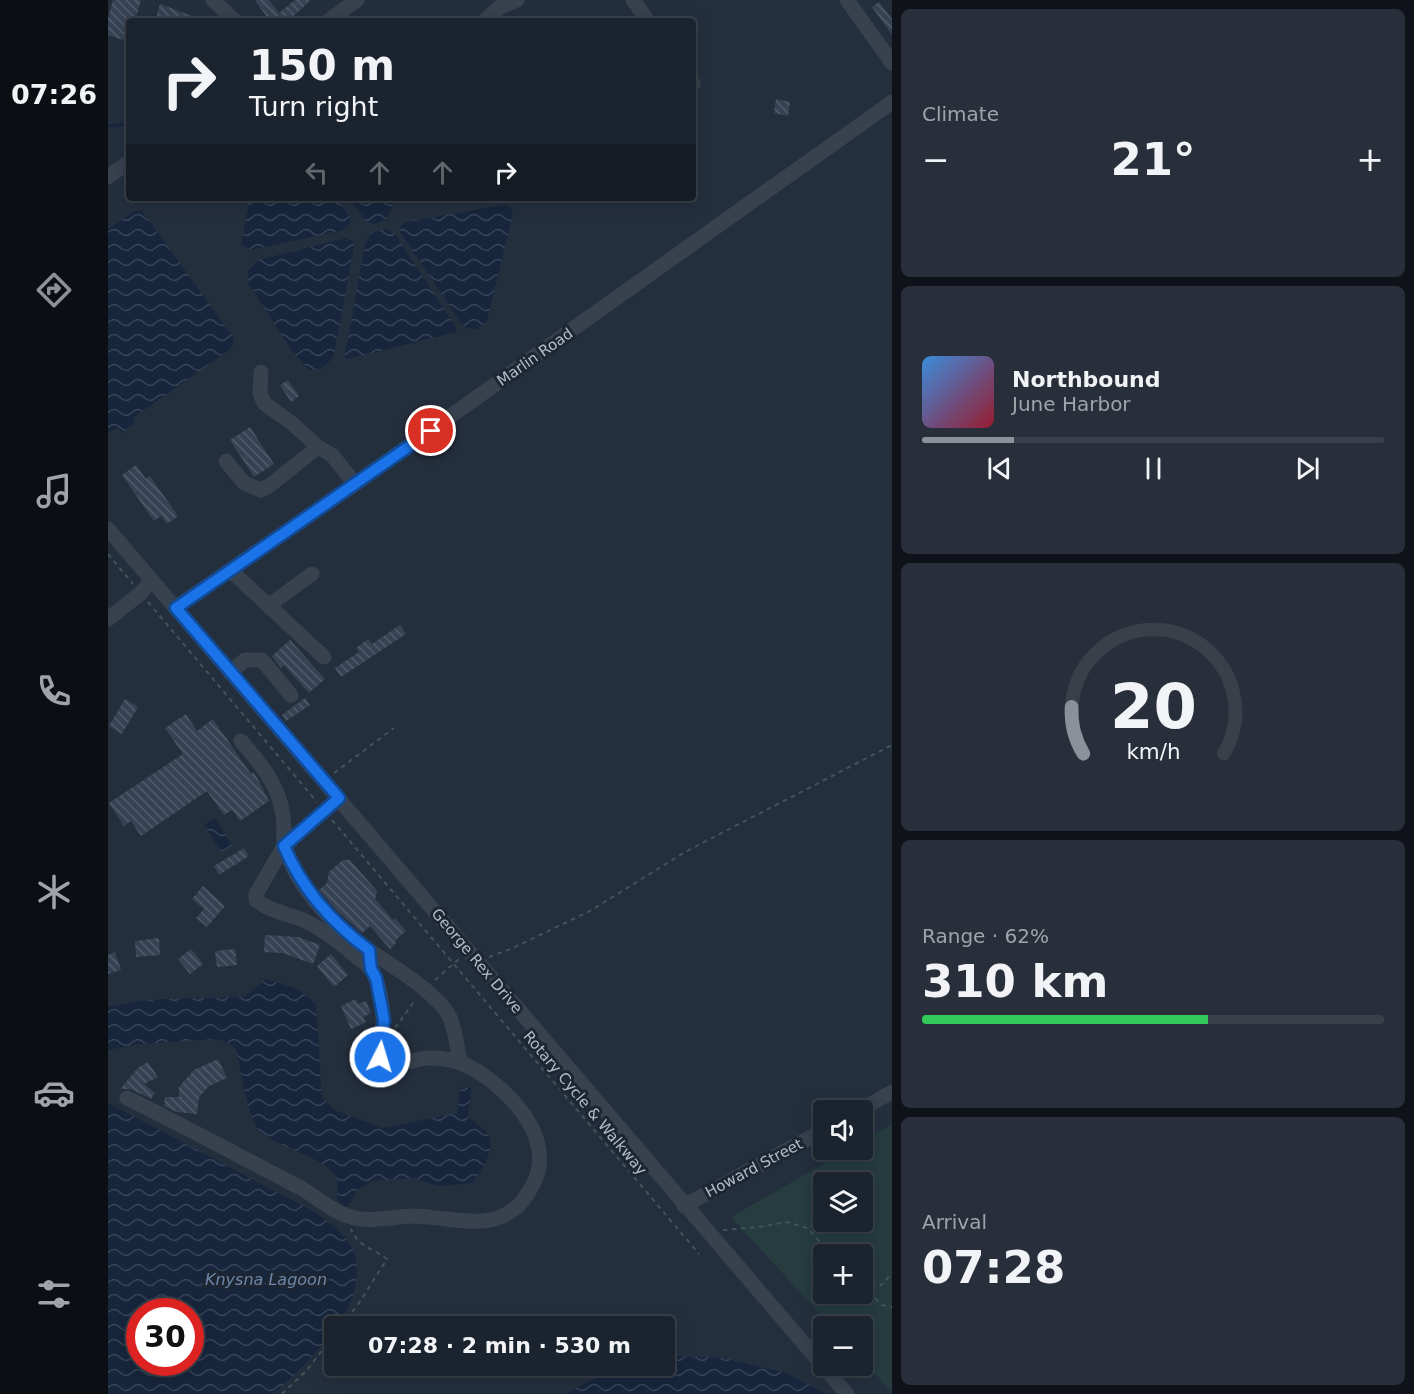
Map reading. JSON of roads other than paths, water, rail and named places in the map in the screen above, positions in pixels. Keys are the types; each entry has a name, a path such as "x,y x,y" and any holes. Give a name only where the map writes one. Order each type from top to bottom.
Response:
{"street":[{"path":"213,0 232,18"},
{"path":"487,18 500,7 517,0"},
{"path":"633,0 646,18"},
{"path":"847,0 892,63"},
{"path":"331,18 348,2"},
{"name":"Marlin Road","path":"176,608 355,484 892,102"},
{"path":"108,177 126,164"},
{"path":"261,372 260,393 264,403 294,425 318,447 332,455 355,484"},
{"path":"226,461 244,483 261,490 270,486 318,447"},
{"name":"George Rex Drive","path":"108,529 684,1206 847,1394"},
{"path":"230,570 324,657"},
{"path":"268,606 312,574"},
{"path":"108,619 141,593 152,580"},
{"path":"230,673 245,660 262,660 291,695"},
{"path":"241,741 266,770 279,797 283,817 284,846 304,885 326,914 441,1005 450,1017 460,1063"},
{"path":"128,1098 307,1191 342,1214 360,1220 412,1216 471,1222 502,1217 525,1198 539,1170 540,1153 536,1137 522,1112 502,1090 485,1076 460,1063 434,1058 386,1063 380,1057 379,1043 384,1021 376,978 371,969 323,931 303,920 257,902 256,894 284,846 339,798"},
{"path":"369,950 371,969"},
{"path":"873,1103 892,1092"},
{"name":"Howard Street","path":"684,1206 813,1136"}],"water":[{"path":"249,201 338,201 350,217 351,222 343,230 252,250 241,245"},
{"path":"351,201 393,201 392,208 383,221 374,224 366,221"},
{"path":"504,205 510,206 513,214 487,321 481,327 471,329 461,323 400,232 400,226 406,222"},
{"path":"135,211 141,211 146,216 233,337 234,344 229,350 133,418 135,423 122,433 118,428 108,432 108,229"},
{"path":"386,229 395,234 457,329 456,332 348,359 345,355 365,244 372,232"},
{"path":"346,238 353,241 354,247 334,355 324,367 309,370 293,352 248,283 248,271 258,260"},
{"path":"215,818 232,846 221,852 204,825"},
{"path":"266,979 298,989 316,1004 322,1098 336,1111 383,1128 457,1113 460,1087 471,1088 468,1117 487,1133 491,1145 484,1165 473,1183 437,1186 416,1178 372,1181 357,1190 346,1210 337,1199 337,1178 330,1169 276,1142 258,1129 248,1103 236,1049 230,1044 218,1039 139,1044 108,1050 108,1007 165,999 244,997"},
{"name":"Knysna Lagoon","path":"108,1103 315,1212 337,1229 354,1251 357,1267 356,1279 348,1307 342,1316 324,1316 324,1342 294,1376 272,1394 108,1394"},
{"path":"675,1356 724,1358 786,1373 826,1394 566,1394 603,1376 675,1376"}],"waterway":[{"path":"108,126 126,124"}]}
